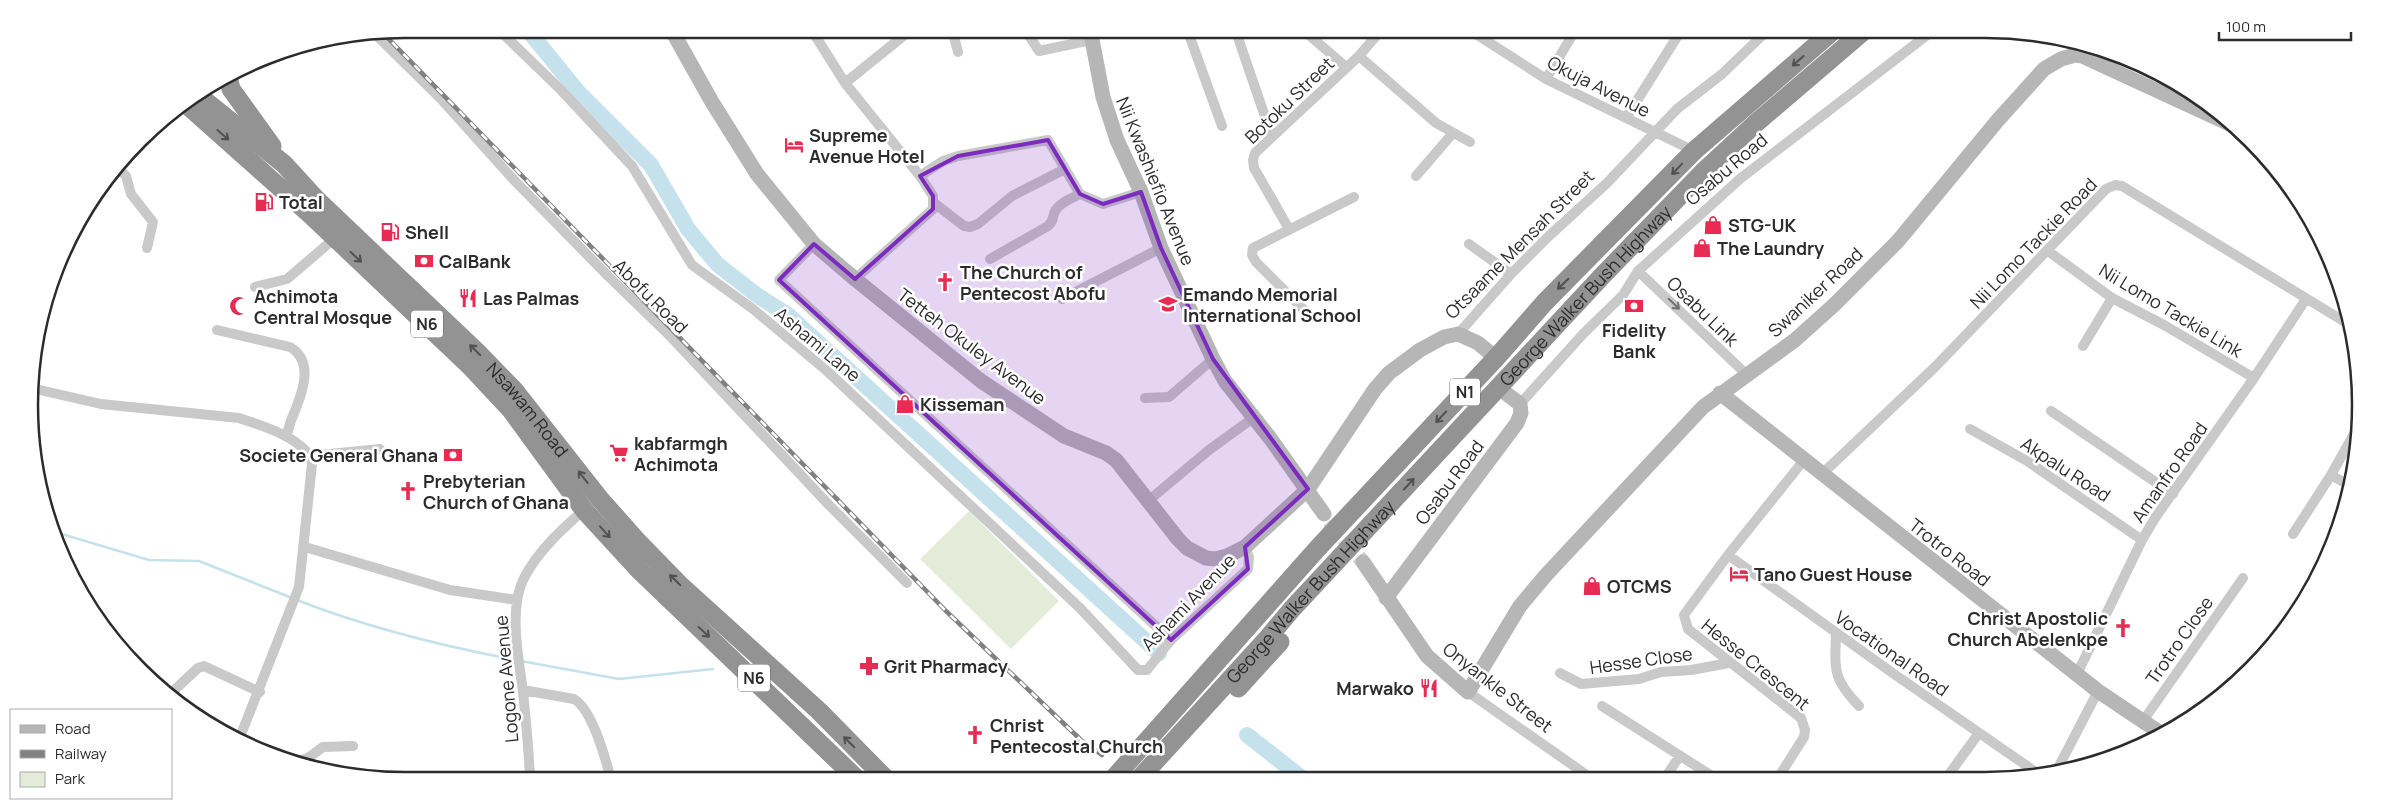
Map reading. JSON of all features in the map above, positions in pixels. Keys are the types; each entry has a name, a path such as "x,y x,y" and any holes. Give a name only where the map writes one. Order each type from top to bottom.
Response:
{"highway":[{"name":"George Walker Bush Highway","path":"1115,772 1318,549 1496,358 1545,302 1694,151 1825,38"},
{"name":"George Walker Bush Highway","path":"1145,772 1190,724 1213,712 1260,667 1284,637 1291,624 1292,609 1636,240 1703,172 1756,123 1855,38"},
{"path":"229,82 231,89 284,164"},
{"name":"Nsawam Road","path":"202,98 284,164 316,199 477,352 514,390 592,504 819,711 881,772"},
{"name":"Nsawam Road","path":"190,107 336,238 470,366 511,410 592,504 668,599 850,772"},
{"path":"836,760 841,772"}],"street":[{"name":"Abofu Road","path":"379,38 441,99 512,178 671,337 829,505 907,582"},
{"name":"Ashami Lane","path":"507,38 560,90 632,166 692,265 753,309 827,370 1080,608 1138,670"},
{"name":"Tetteh Okuley Avenue","path":"676,38 712,102 757,174 814,244 981,380 1032,417 1064,436 1106,453 1116,460 1178,539 1197,554 1215,559 1245,547 1308,489"},
{"path":"817,38 845,82 920,176 933,196 934,202 933,209 855,279"},
{"path":"845,82 901,38"},
{"path":"954,38 958,52"},
{"path":"1031,38 1039,51 1079,38"},
{"name":"Nii Kwashiefio Avenue","path":"1092,38 1103,97 1118,140 1141,192 1161,248 1213,359 1225,381 1308,489 1324,514"},
{"path":"1190,38 1222,126"},
{"path":"1238,38 1272,137"},
{"path":"1312,38 1346,67"},
{"name":"Botoku Street","path":"1289,229 1254,168 1253,160 1255,153 1358,56 1374,38"},
{"name":"Okuja Avenue","path":"1482,38 1546,79 1694,151"},
{"path":"1546,79 1571,38"},
{"path":"1626,118 1676,38"},
{"name":"Otsaame Mensah Street","path":"1308,489 1370,396 1389,374 1431,344 1444,337 1458,334 1511,274 1607,183 1677,109 1722,74 1759,38"},
{"name":"Osabu Road","path":"1386,598 1517,423 1521,414 1520,404 1583,334 1623,295 1638,271 1741,178 1924,38"},
{"path":"2078,50 2082,56 2188,99"},
{"name":"Swaniker Road","path":"1468,692 1520,606 1627,486 1702,407 1795,340 1834,305 1898,241 1998,120 2044,70 2061,59 2075,55 2082,56"},
{"path":"1358,56 1436,123 1470,142"},
{"path":"1416,176 1453,133"},
{"path":"920,176 943,161 958,156 1048,140 1080,194 1103,204 1141,192"},
{"path":"934,202 964,226 970,227 978,224 1012,196 1065,169"},
{"path":"121,171 126,176 131,194 153,222 147,248"},
{"name":"Nii Lomo Tackie Road","path":"1822,474 1935,367 2106,189 2115,185 2122,186 2341,320"},
{"path":"990,259 1048,226 1054,220 1055,213 1060,206 1080,194"},
{"path":"1306,312 1256,262 1252,255 1253,248 1354,197"},
{"path":"255,287 287,279 336,238"},
{"path":"814,244 779,280 1170,640"},
{"path":"1469,244 1511,274"},
{"path":"1062,300 1161,248"},
{"name":"Nii Lomo Tackie Link","path":"2048,251 2112,298 2164,325 2254,378"},
{"name":"Osabu Link","path":"1638,271 1746,374"},
{"path":"2084,346 2112,298"},
{"name":"Amanfro Road","path":"2077,674 2142,540 2306,299"},
{"path":"217,330 290,347 296,351 302,360 305,379 298,407 286,436"},
{"path":"1458,334 1478,343 1496,358"},
{"path":"1145,398 1169,397 1213,359"},
{"path":"1499,388 1520,404"},
{"path":"38,390 101,404 238,418 286,436 310,456 312,464 305,547 299,587 260,692 241,734"},
{"name":"Trotro Road","path":"1720,393 2098,691 2155,729"},
{"path":"2051,411 2173,494"},
{"path":"1148,501 1209,450 1253,418"},
{"name":"Akpalu Road","path":"1970,429 2027,461 2142,540"},
{"path":"2293,534 2331,475 2349,442"},
{"path":"310,456 380,448"},
{"name":"Hesse Crescent","path":"1782,772 1804,736 1804,725 1801,718 1688,629 1684,617 1686,611 1728,555 1804,460"},
{"path":"2331,475 2343,482"},
{"name":"Logone Avenue","path":"529,772 520,674 516,600 523,579 534,561 552,539 592,504"},
{"path":"305,547 450,590 516,600"},
{"name":"Ashami Avenue","path":"1138,670 1147,670 1170,640 1248,569 1249,557 1245,547"},
{"name":"Vocational Road","path":"1728,555 2030,768"},
{"name":"Onyankle Street","path":"1363,562 1427,656 1468,692 1582,772"},
{"name":"Trotro Close","path":"2143,720 2243,578"},
{"path":"1836,633 1835,670 1837,678 1844,690 1859,706"},
{"name":"Hesse Close","path":"1560,673 1581,684 1639,679 1661,672 1691,670 1729,663"},
{"path":"174,690 198,668 204,666 260,692"},
{"path":"523,690 574,700 580,703 593,727 608,772"},
{"path":"2061,763 2098,691"},
{"path":"1602,706 1705,772"},
{"path":"1951,772 1979,733"},
{"path":"309,759 323,747 353,746"},
{"path":"1669,772 1679,757"}],"highlighted area":[{"path":"1048,140 1080,194 1103,204 1141,192 1161,248 1213,359 1308,489 1245,547 1248,569 1171,640 779,280 814,244 855,279 933,209 933,196 920,176 958,156"}],"green space":[{"path":"969,511 1059,601 1011,649 920,559"}],"waterway":[{"path":"534,38 579,93 651,165 688,229 717,264 758,296 788,315 1159,653"},
{"path":"61,534 149,560 199,561 292,598"},
{"path":"297,600 405,635 516,660"},
{"path":"521,661 619,679 713,669"},
{"path":"1247,735 1294,772"}],"tunnel":[{"path":"1329,521 1363,562"}],"railway":[{"path":"388,38 946,611 1081,740 1102,755"}],"place":[{"name":"Supreme Avenue Hotel","path":"794,145"},
{"name":"Total","path":"264,202"},
{"name":"STG-UK","path":"1713,225"},
{"name":"Shell","path":"390,232"},
{"name":"The Laundry","path":"1702,248"},
{"name":"CalBank","path":"424,261"},
{"name":"The Church of Pentecost Abofu","path":"945,282"},
{"name":"Las Palmas","path":"468,298"},
{"name":"Emando Memorial International School","path":"1168,304"},
{"name":"Achimota Central Mosque","path":"239,306"},
{"name":"Fidelity Bank","path":"1634,306"},
{"name":"Kisseman","path":"905,404"},
{"name":"kabfarmgh Achimota","path":"619,453"},
{"name":"Societe General Ghana","path":"453,455"},
{"name":"Prebyterian Church of Ghana","path":"408,491"},
{"name":"Tano Guest House","path":"1739,574"},
{"name":"OTCMS","path":"1592,586"},
{"name":"Christ Apostolic Church Abelenkpe","path":"2123,628"},
{"name":"Grit Pharmacy","path":"869,666"},
{"name":"Marwako","path":"1429,688"},
{"name":"Christ Pentecostal Church","path":"975,735"}]}
